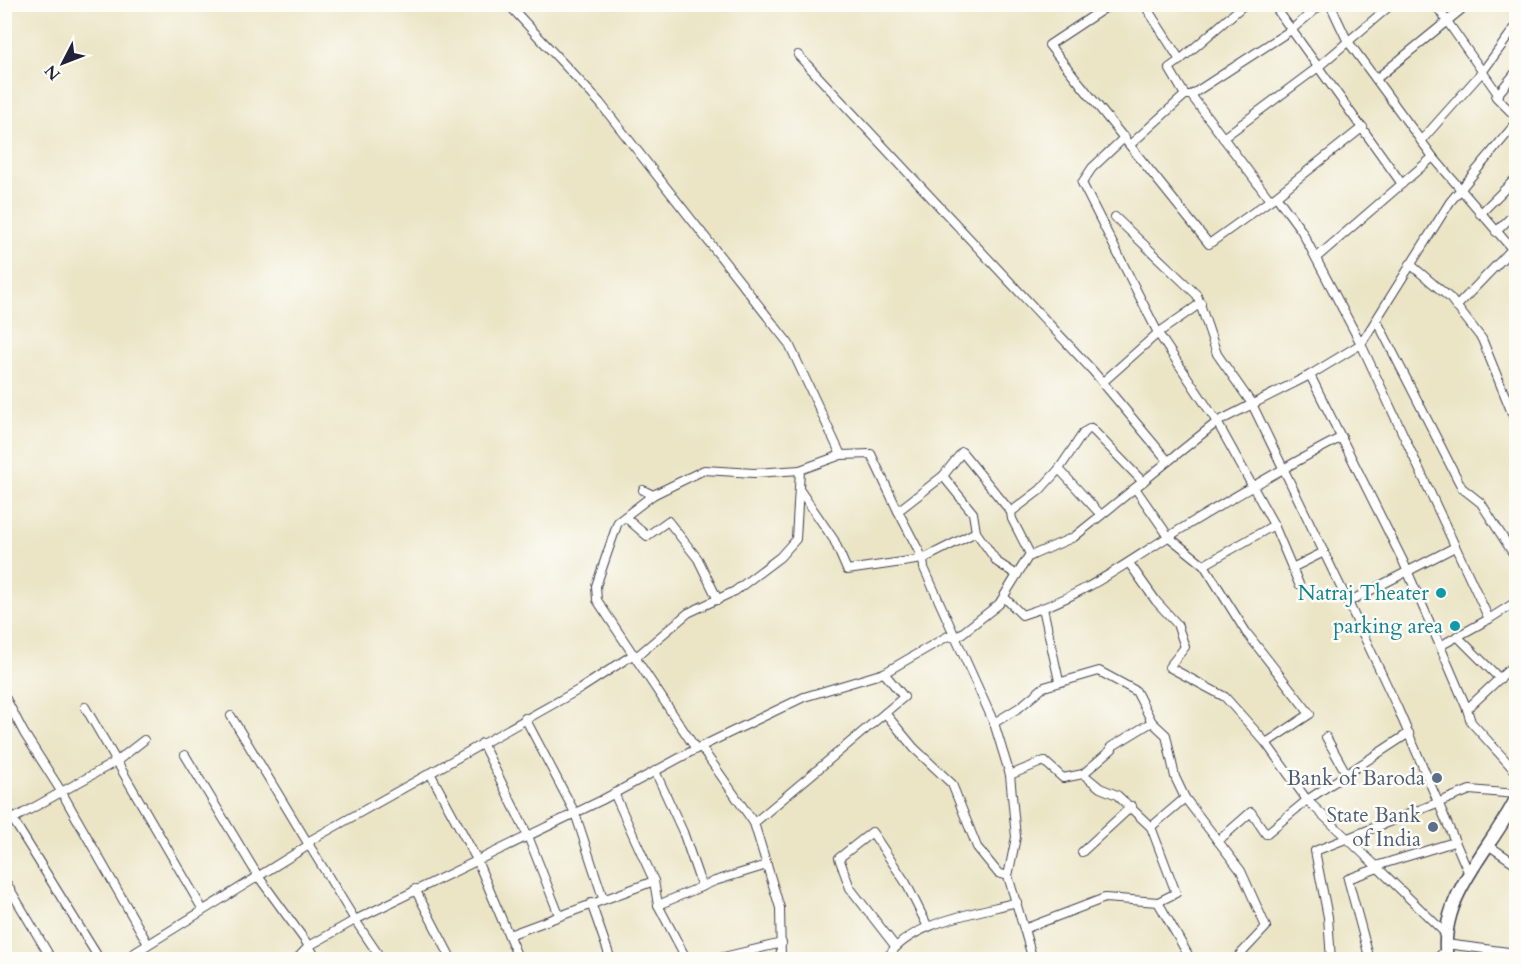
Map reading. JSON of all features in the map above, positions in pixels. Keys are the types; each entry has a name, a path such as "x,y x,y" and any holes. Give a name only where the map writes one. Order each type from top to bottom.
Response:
{"main road":[{"path":"1447,947 1448,923 1461,887 1516,799"}],"street":[{"path":"508,4 600,103 789,344 841,455"},
{"path":"1111,4 1049,45 1131,144 1209,244 1273,198 1363,127"},
{"path":"1144,4 1180,60"},
{"path":"1245,4 1169,68 1223,138 1301,230 1361,344 1489,619"},
{"path":"1273,4 1402,184"},
{"path":"1131,144 1188,95 1291,30 1322,4"},
{"path":"1330,4 1347,40 1433,157 1459,191 1515,250 1456,307"},
{"path":"1223,138 1317,68 1347,40 1392,4"},
{"path":"1435,4 1498,94"},
{"path":"1376,79 1468,4"},
{"path":"1421,141 1483,71 1516,26"},
{"path":"798,55 1102,382 1168,461"},
{"path":"1516,72 1496,97 1516,117"},
{"path":"956,638 1004,597 1031,556 1074,537 1217,422 1310,375 1361,344 1410,264 1459,191 1516,123"},
{"path":"1125,137 1092,168 1082,183 1158,333 1217,422 1254,485 1299,584"},
{"path":"1316,258 1433,157"},
{"path":"1480,214 1516,178"},
{"path":"1496,232 1516,212"},
{"path":"1115,217 1197,295 1206,328 1217,354 1252,404 1324,552 1408,733 1469,874"},
{"path":"1410,264 1456,307 1482,339 1516,423"},
{"path":"1102,382 1158,333 1201,303"},
{"path":"1377,321 1462,488 1481,503 1516,558"},
{"path":"1310,375 1408,572 1471,722 1516,772"},
{"path":"1011,512 1040,490 1059,469 1084,432 1091,428 1143,482"},
{"path":"1004,597 1022,615 1098,584 1254,485 1342,437"},
{"path":"898,512 943,476 962,452 1011,512 1012,519 1031,556"},
{"path":"781,960 780,908 754,823 698,748 597,600 596,586 618,522 653,495 704,470 754,473 800,470 841,455 871,454 923,559 924,568 994,723 1010,775 1016,837 1008,876 1033,960"},
{"path":"1059,469 1101,515"},
{"path":"123,960 309,845 311,840 580,689 635,656 688,613 735,591 780,557 796,539 800,470"},
{"path":"943,476 974,513 976,532 997,562 1017,575"},
{"path":"1135,488 1169,537 1204,565 1246,632 1310,714 1266,743"},
{"path":"799,489 834,540 848,570 923,559 976,532"},
{"path":"643,490 653,495"},
{"path":"625,517 647,536 668,521 698,559 718,600"},
{"path":"1204,565 1274,525"},
{"path":"1348,602 1455,547"},
{"path":"1292,568 1324,552"},
{"path":"1129,563 1177,624 1185,647 1170,667 1225,697 1266,743 1307,800 1377,867 1447,947 1514,955"},
{"path":"1440,646 1516,602"},
{"path":"1043,608 1059,681"},
{"path":"296,960 309,946 355,920 575,813 698,748 804,698 884,673 948,636 956,638"},
{"path":"1457,636 1500,679"},
{"path":"1467,709 1516,663"},
{"path":"994,723 1020,707 1044,687 1099,670 1117,678 1136,691 1152,722 1166,735 1175,777 1185,798 1241,871 1266,927 1235,960"},
{"path":"754,823 904,697 884,673"},
{"path":"4,694 24,733 62,791 148,944"},
{"path":"85,707 203,910"},
{"path":"885,714 914,748 952,784 977,847 998,873 1008,876"},
{"path":"231,716 355,920 382,960"},
{"path":"525,718 575,813 603,898"},
{"path":"1010,775 1044,761 1063,778 1083,774 1112,749 1111,747 1152,722"},
{"path":"1218,840 1251,812 1266,834 1307,800 1408,733"},
{"path":"1326,737 1346,773"},
{"path":"4,824 117,761 144,740"},
{"path":"482,742 528,836 559,915"},
{"path":"185,755 258,876 317,960"},
{"path":"655,771 683,832 702,887"},
{"path":"430,773 476,861 519,960"},
{"path":"1024,929 1105,898 1158,902 1176,893 1151,827 1132,806 1117,795 1100,788 1083,774"},
{"path":"1331,960 1328,917 1315,851 1345,837 1470,790 1516,794"},
{"path":"614,793 654,881 658,905 687,960"},
{"path":"1151,827 1185,798"},
{"path":"4,805 100,960"},
{"path":"1082,852 1132,806"},
{"path":"927,927 906,883 872,832 838,858 850,888 890,954 927,927 1017,902"},
{"path":"1370,960 1348,879 1454,842"},
{"path":"1488,845 1516,864"},
{"path":"658,905 767,865"},
{"path":"4,879 51,959"},
{"path":"509,935 603,898 654,881"},
{"path":"415,889 452,960"},
{"path":"1158,902 1191,960"},
{"path":"591,903 611,960"},
{"path":"711,960 782,943"},
{"path":"1435,960 1447,947"}],"place":[{"name":"Natraj Theater","path":"1441,593"},
{"name":"parking area","path":"1455,626"},
{"name":"Bank of Baroda","path":"1437,778"},
{"name":"State Bank of India","path":"1433,827"}]}
